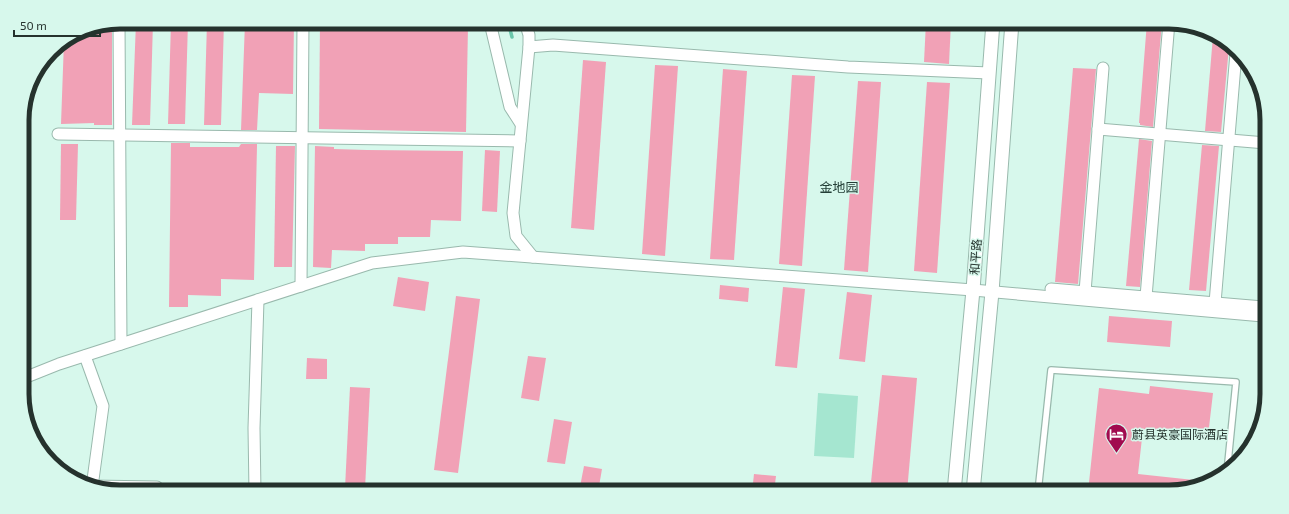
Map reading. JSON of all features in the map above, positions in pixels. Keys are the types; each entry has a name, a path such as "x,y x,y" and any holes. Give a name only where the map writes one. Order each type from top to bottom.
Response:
{"street":[{"path":"119,29 121,344"},
{"path":"301,286 303,29"},
{"path":"491,29 510,108 521,124"},
{"path":"527,29 529,35 529,47 513,213 516,236 533,257"},
{"name":"和平路","path":"955,485 973,290 993,29"},
{"name":"和平路","path":"973,485 992,292 1011,29"},
{"path":"1146,297 1168,29"},
{"path":"529,47 553,45 848,67 990,73"},
{"path":"1215,303 1236,59"},
{"path":"1085,292 1103,68"},
{"path":"1098,129 1260,143"},
{"path":"58,134 520,141"},
{"path":"29,376 121,344 372,264 463,252 973,290 1260,316"},
{"path":"1051,289 1260,307"},
{"path":"255,485 254,428 258,300"},
{"path":"85,356 103,406 93,481"}],"lane":[{"path":"1039,485 1051,370 1236,382 1228,463"}],"green space":[{"path":"818,393 858,396 854,458 814,456"}],"building":[{"path":"136,29 153,29 150,125 132,125"},
{"path":"171,29 188,29 185,124 168,124"},
{"path":"207,29 224,29 221,125 204,125"},
{"path":"245,29 294,29 293,94 259,93 257,130 241,130"},
{"path":"320,29 468,29 466,132 319,129"},
{"path":"926,29 951,29 949,64 924,62"},
{"path":"1146,29 1161,29 1153,127 1140,125"},
{"path":"112,30 112,125 94,125 94,123 61,124 64,49 85,36"},
{"path":"1213,40 1229,52 1221,132 1205,131"},
{"path":"583,60 606,62 594,230 571,228"},
{"path":"655,65 678,66 665,256 642,254"},
{"path":"1073,68 1096,69 1078,284 1055,282"},
{"path":"723,69 747,71 734,260 710,259"},
{"path":"792,75 815,76 802,266 779,264"},
{"path":"858,81 881,82 868,272 844,270"},
{"path":"927,82 950,83 937,273 914,271"},
{"path":"1139,139 1152,141 1140,287 1126,286"},
{"path":"171,143 190,143 190,147 239,147 241,144 257,144 254,280 221,279 221,296 188,295 188,307 169,307"},
{"path":"61,144 78,144 76,220 60,220"},
{"path":"1202,145 1219,146 1206,291 1189,290"},
{"path":"276,146 295,146 292,267 274,267"},
{"path":"315,146 334,147 334,149 463,151 461,221 431,220 430,237 398,237 398,244 365,244 365,251 332,250 331,268 313,267"},
{"path":"485,150 500,151 497,212 482,211"},
{"path":"398,277 429,282 425,311 393,306"},
{"path":"720,285 749,288 748,302 719,299"},
{"path":"783,287 805,289 797,368 775,366"},
{"path":"847,292 872,295 865,362 839,359"},
{"path":"456,296 480,299 458,473 434,470"},
{"path":"1109,316 1172,321 1170,347 1107,342"},
{"path":"528,356 546,358 539,401 521,398"},
{"path":"307,358 327,359 327,379 306,379"},
{"path":"882,375 917,378 908,485 871,485"},
{"name":"蔚县英豪国际酒店","path":"1150,386 1213,393 1208,436 1143,429 1138,474 1197,480 1175,485 1089,485 1099,388 1149,394"},
{"path":"350,387 370,388 365,485 345,485"},
{"path":"554,419 572,422 565,464 547,462"},
{"path":"584,466 602,469 599,485 580,485"},
{"path":"754,474 776,476 775,485 753,485"}],"waterway":[{"path":"510,29 512,37"}],"place":[{"name":"蔚县英豪国际酒店","path":"1116,454"}],"district":[{"name":"金地园","path":"839,187"}]}
